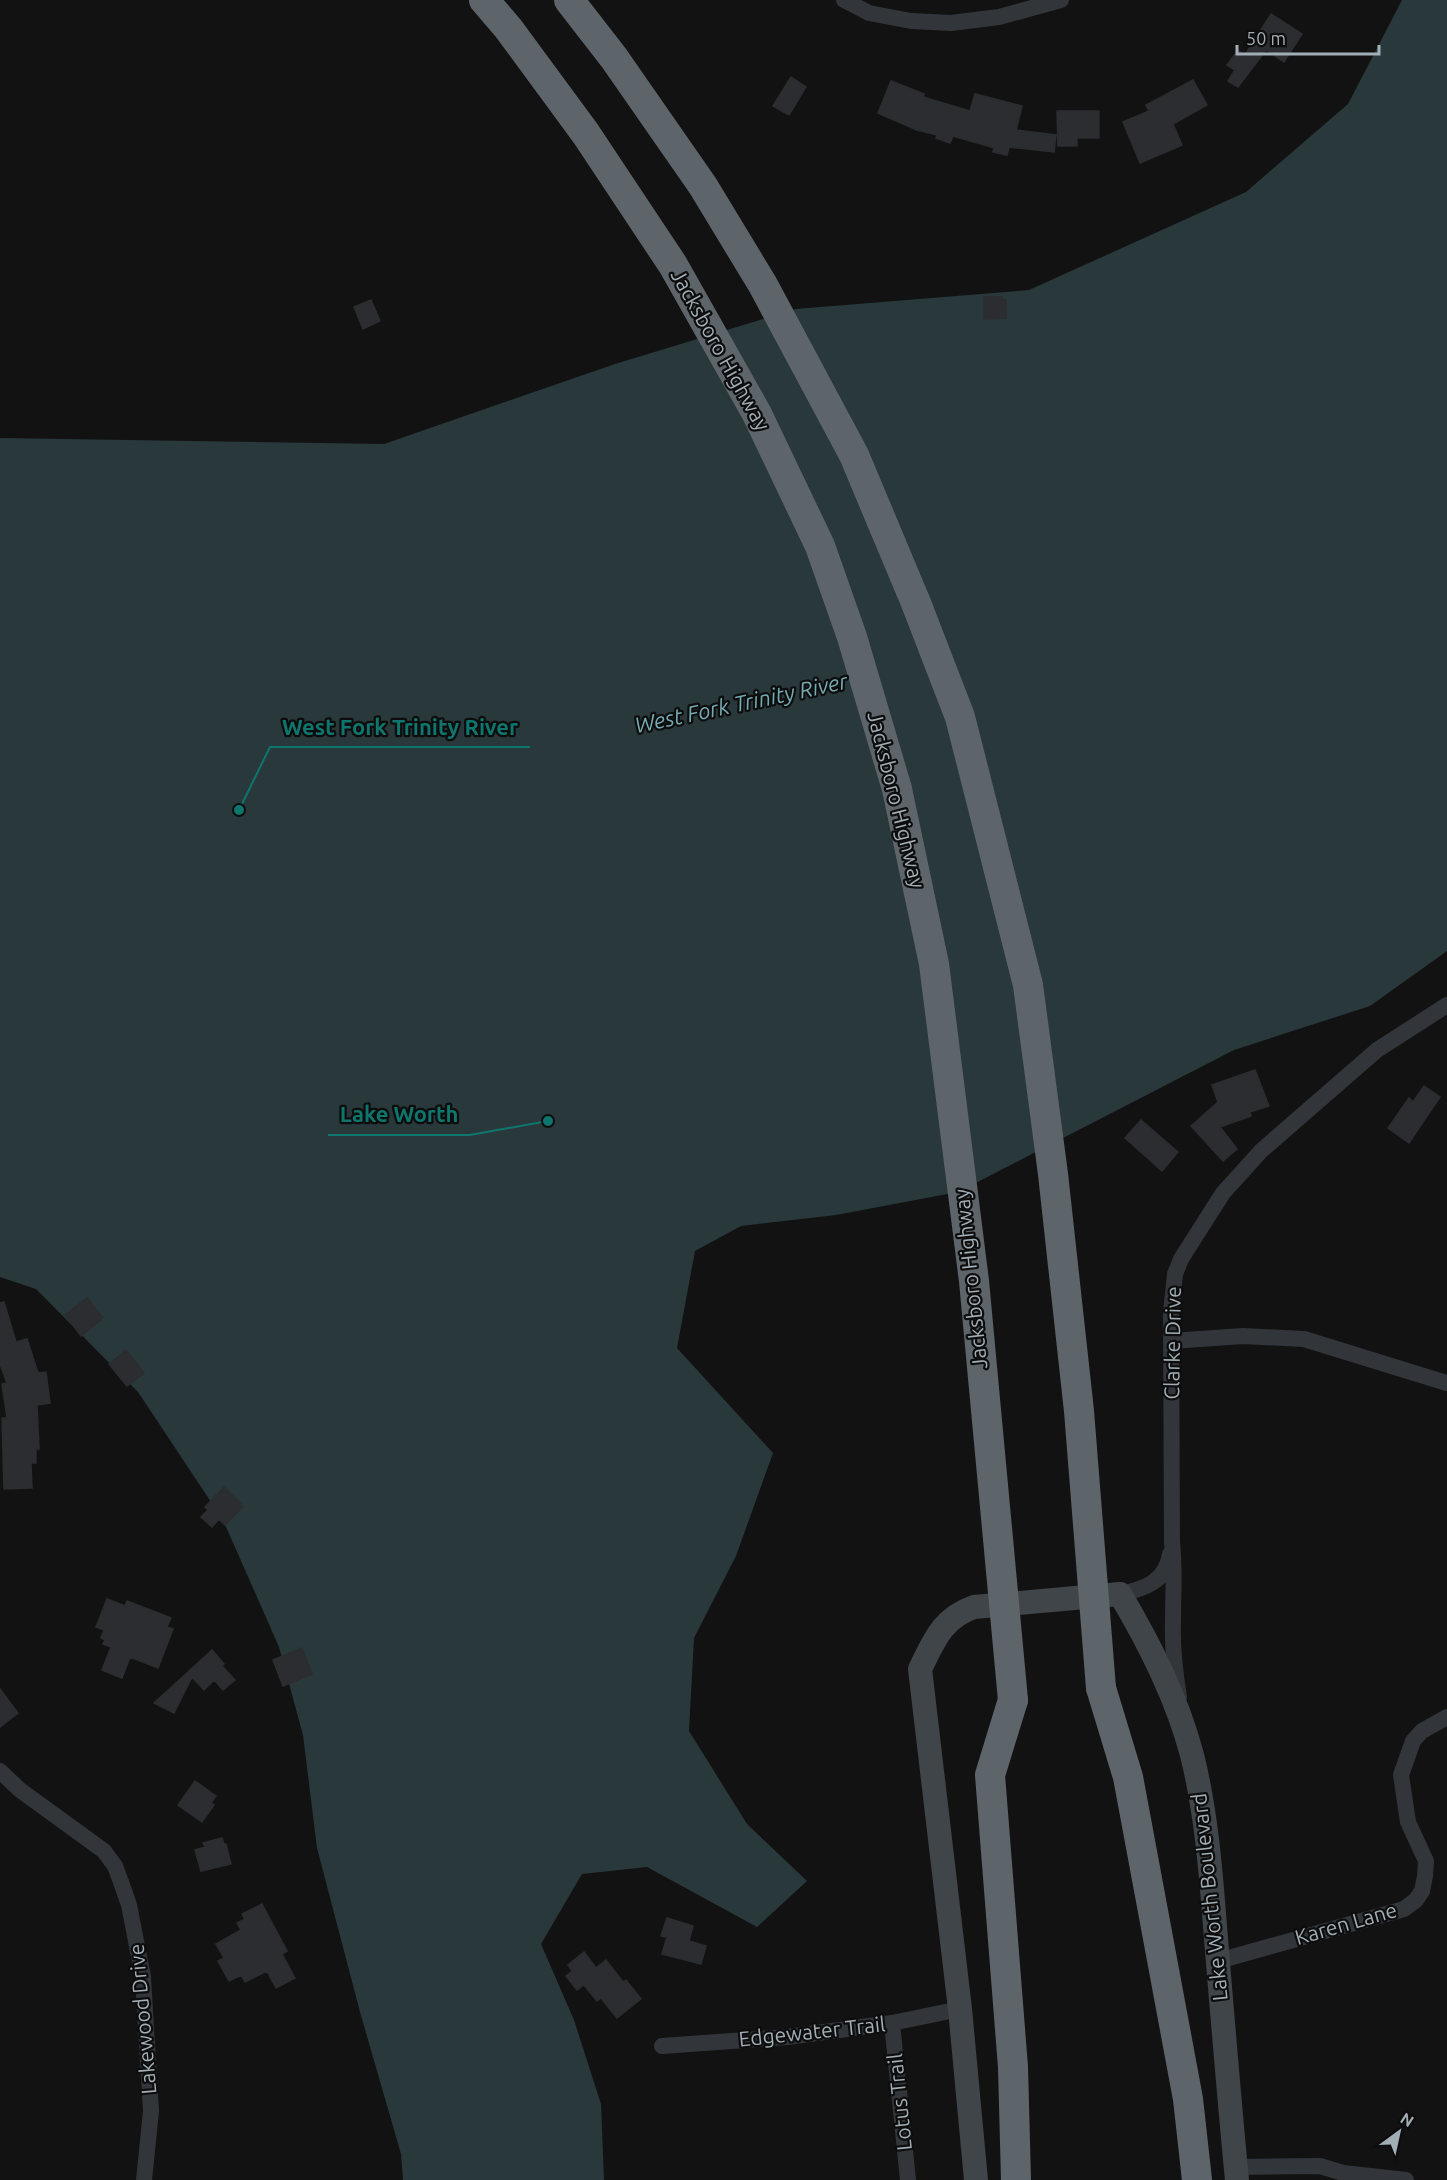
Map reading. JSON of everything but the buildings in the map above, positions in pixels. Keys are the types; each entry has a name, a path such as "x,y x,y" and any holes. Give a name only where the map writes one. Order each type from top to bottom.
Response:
{"highway":[{"name":"Jacksboro Highway","path":"484,0 508,28 586,134 673,265 757,414 820,546 852,638 897,789 934,964 974,1281 1013,1700 990,1775 1012,2067 1016,2180"},
{"path":"569,0 614,58 696,176 763,285 854,455 916,603 960,717 1028,985 1053,1174 1079,1411 1101,1689 1128,1777 1188,2099 1197,2180"}],"main road":[{"path":"976,2180 960,2009 920,1669 947,1622 960,1611 974,1607 1120,1594"},
{"name":"Lake Worth Boulevard","path":"1120,1594 1154,1655 1183,1727 1194,1764 1206,1824 1237,2174"}],"street":[{"path":"844,0 869,13 911,21 951,23 999,17 1061,0"},
{"name":"Clarke Drive","path":"1183,1727 1173,1649 1175,1567 1172,1542 1171,1341 1175,1274 1191,1241 1223,1193 1261,1151 1377,1050 1447,1005"},
{"path":"1171,1341 1243,1336 1304,1339 1445,1377"},
{"path":"1120,1594 1141,1589 1160,1578 1170,1559 1172,1542"},
{"name":"Karen Lane","path":"1218,1961 1404,1909 1416,1900 1424,1883 1426,1862 1408,1822 1401,1774 1413,1741 1422,1731 1447,1717"},
{"name":"Lakewood Drive","path":"0,1771 20,1790 104,1851 115,1866 121,1882 129,1905 143,1977 151,2111 144,2180"},
{"name":"Edgewater Trail","path":"662,2046 787,2037 892,2023 960,2009"},
{"name":"Lotus Trail","path":"892,2023 908,2180"},
{"path":"1237,2174 1320,2166 1344,2172 1406,2180"}],"water":[{"path":"1402,0 1447,0 1447,951 1370,1006 1234,1050 958,1192 836,1215 741,1226 695,1251 677,1348 773,1453 736,1556 694,1638 689,1731 747,1824 807,1881 757,1927 647,1867 582,1874 541,1944 574,2020 601,2104 604,2180 403,2180 401,2154 360,2012 317,1848 303,1735 279,1647 223,1520 138,1392 36,1289 0,1277 0,438 384,444 615,364 796,309 1029,290 1246,192 1348,104"}],"place":[{"name":"West Fork Trinity River","path":"239,810"},
{"name":"Lake Worth","path":"548,1121"}]}
